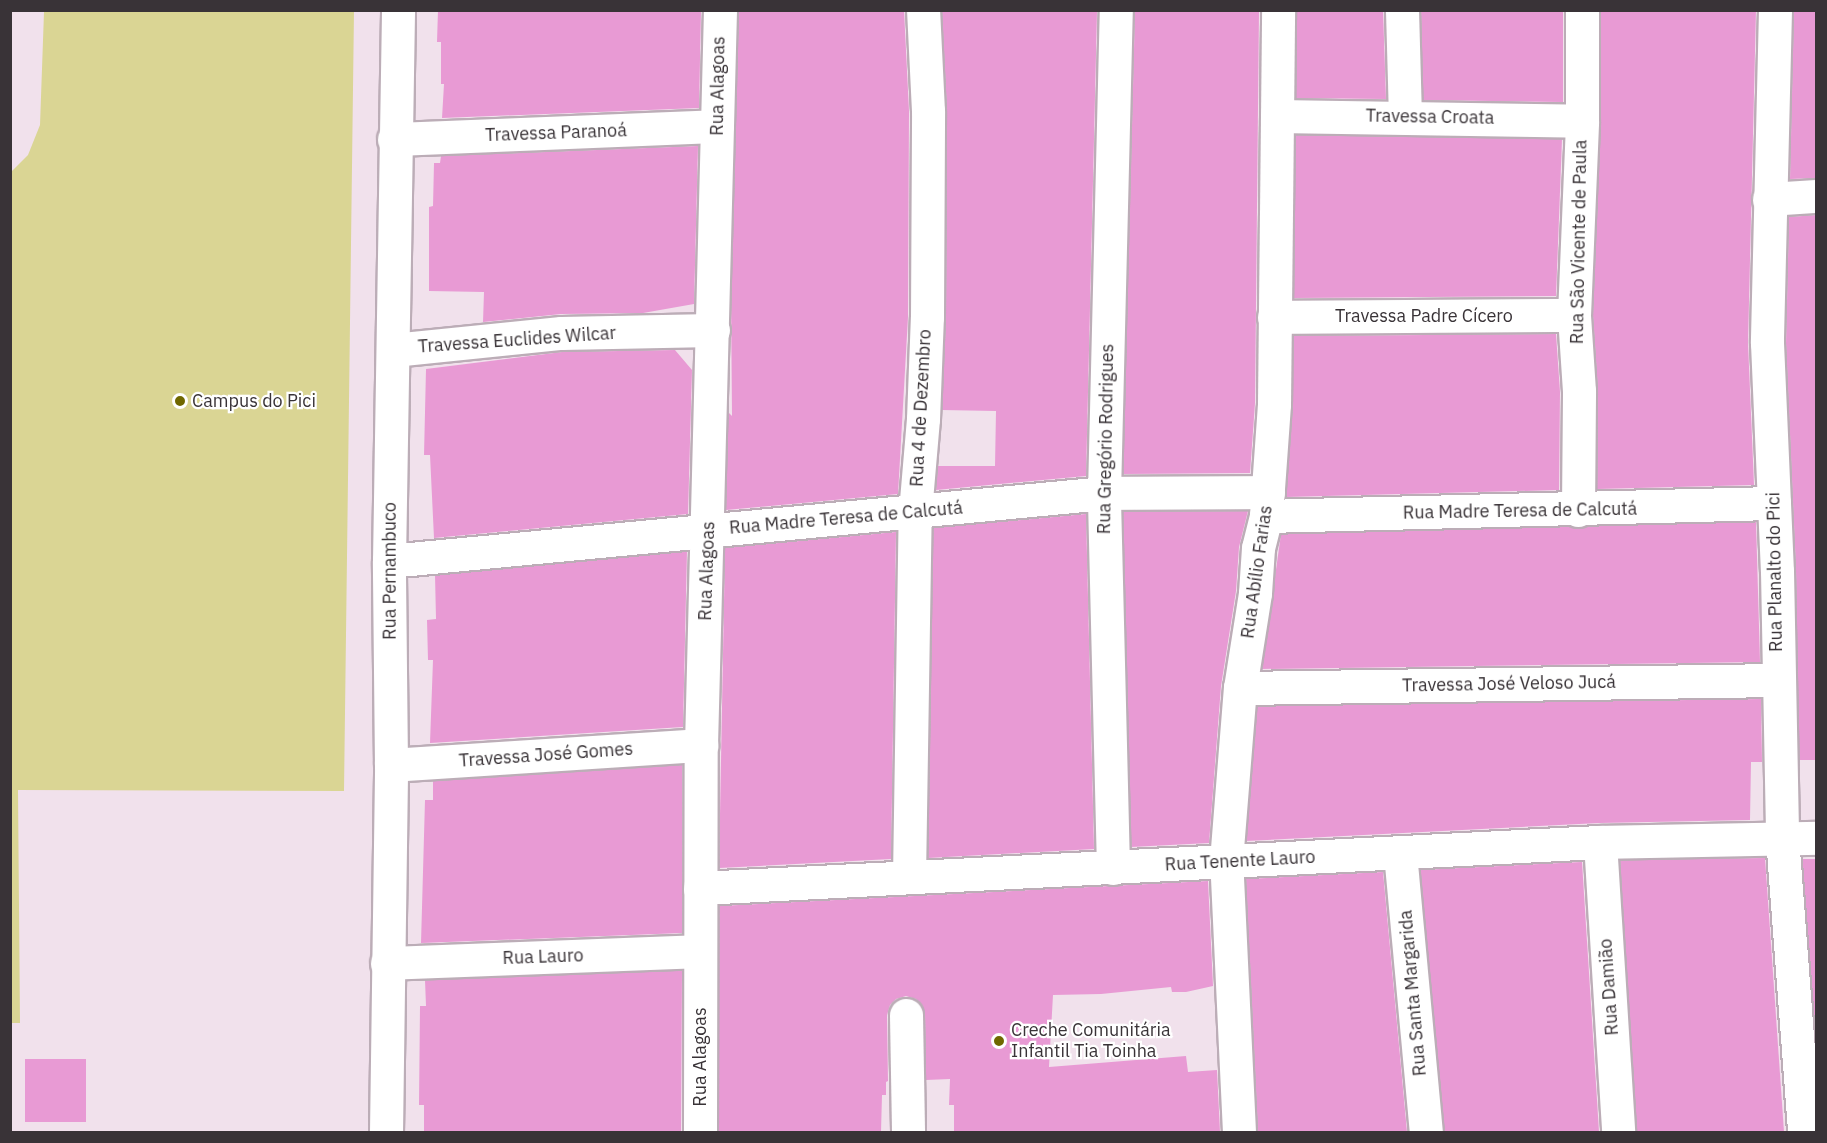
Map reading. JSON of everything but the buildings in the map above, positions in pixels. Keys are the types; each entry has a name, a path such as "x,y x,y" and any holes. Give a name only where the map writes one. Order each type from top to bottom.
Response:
{"street":[{"name":"Rua Pernambuco","path":"386,1132 391,765 389,561 394,139 398,10"},
{"name":"Rua Alagoas","path":"700,1132 701,745 720,10"},
{"name":"Rua 4 de Dezembro","path":"909,877 915,512 923,419 927,317 928,111 923,10"},
{"name":"Rua Gregório Rodrigues","path":"1113,868 1104,493 1116,10"},
{"name":"Rua Abílio Farias","path":"1239,1132 1226,861 1240,688 1256,593 1258,548 1267,504 1274,404 1278,10"},
{"path":"1402,10 1406,116"},
{"name":"Rua São Vicente de Paula","path":"1578,510 1579,392 1574,315 1582,121 1582,10"},
{"name":"Rua Planalto do Pici","path":"1775,10 1767,344 1774,503 1782,837 1804,1132"},
{"name":"Travessa Croata","path":"1277,116 1406,116 1582,121"},
{"name":"Travessa Paranoá","path":"394,139 717,126"},
{"path":"1769,199 1816,196"},
{"name":"Travessa Padre Cícero","path":"1275,317 1574,315"},
{"name":"Travessa Euclides Wilcar","path":"393,350 561,333 712,330"},
{"name":"Rua Madre Teresa de Calcutá","path":"389,561 1104,493 1267,504 1578,510 1774,503"},
{"name":"Travessa José Veloso Jucá","path":"1240,688 1778,680"},
{"name":"Travessa José Gomes","path":"391,765 701,745"},
{"name":"Rua Tenente Lauro","path":"699,888 1600,842 1816,838"},
{"name":"Rua Damião","path":"1600,842 1618,1132"},
{"name":"Rua Santa Margarida","path":"1400,853 1426,1132"},
{"name":"Rua Lauro","path":"387,963 699,951"},
{"path":"906,1015 908,1132"}],"shaded area":[{"name":"Campus do Pici","path":"354,11 344,791 18,790 20,1023 11,1023 11,172 28,155 40,125 44,12"}],"place":[{"name":"Campus do Pici","path":"180,401"},
{"name":"Creche Comunitária Infantil Tia Toinha","path":"999,1041"}]}
